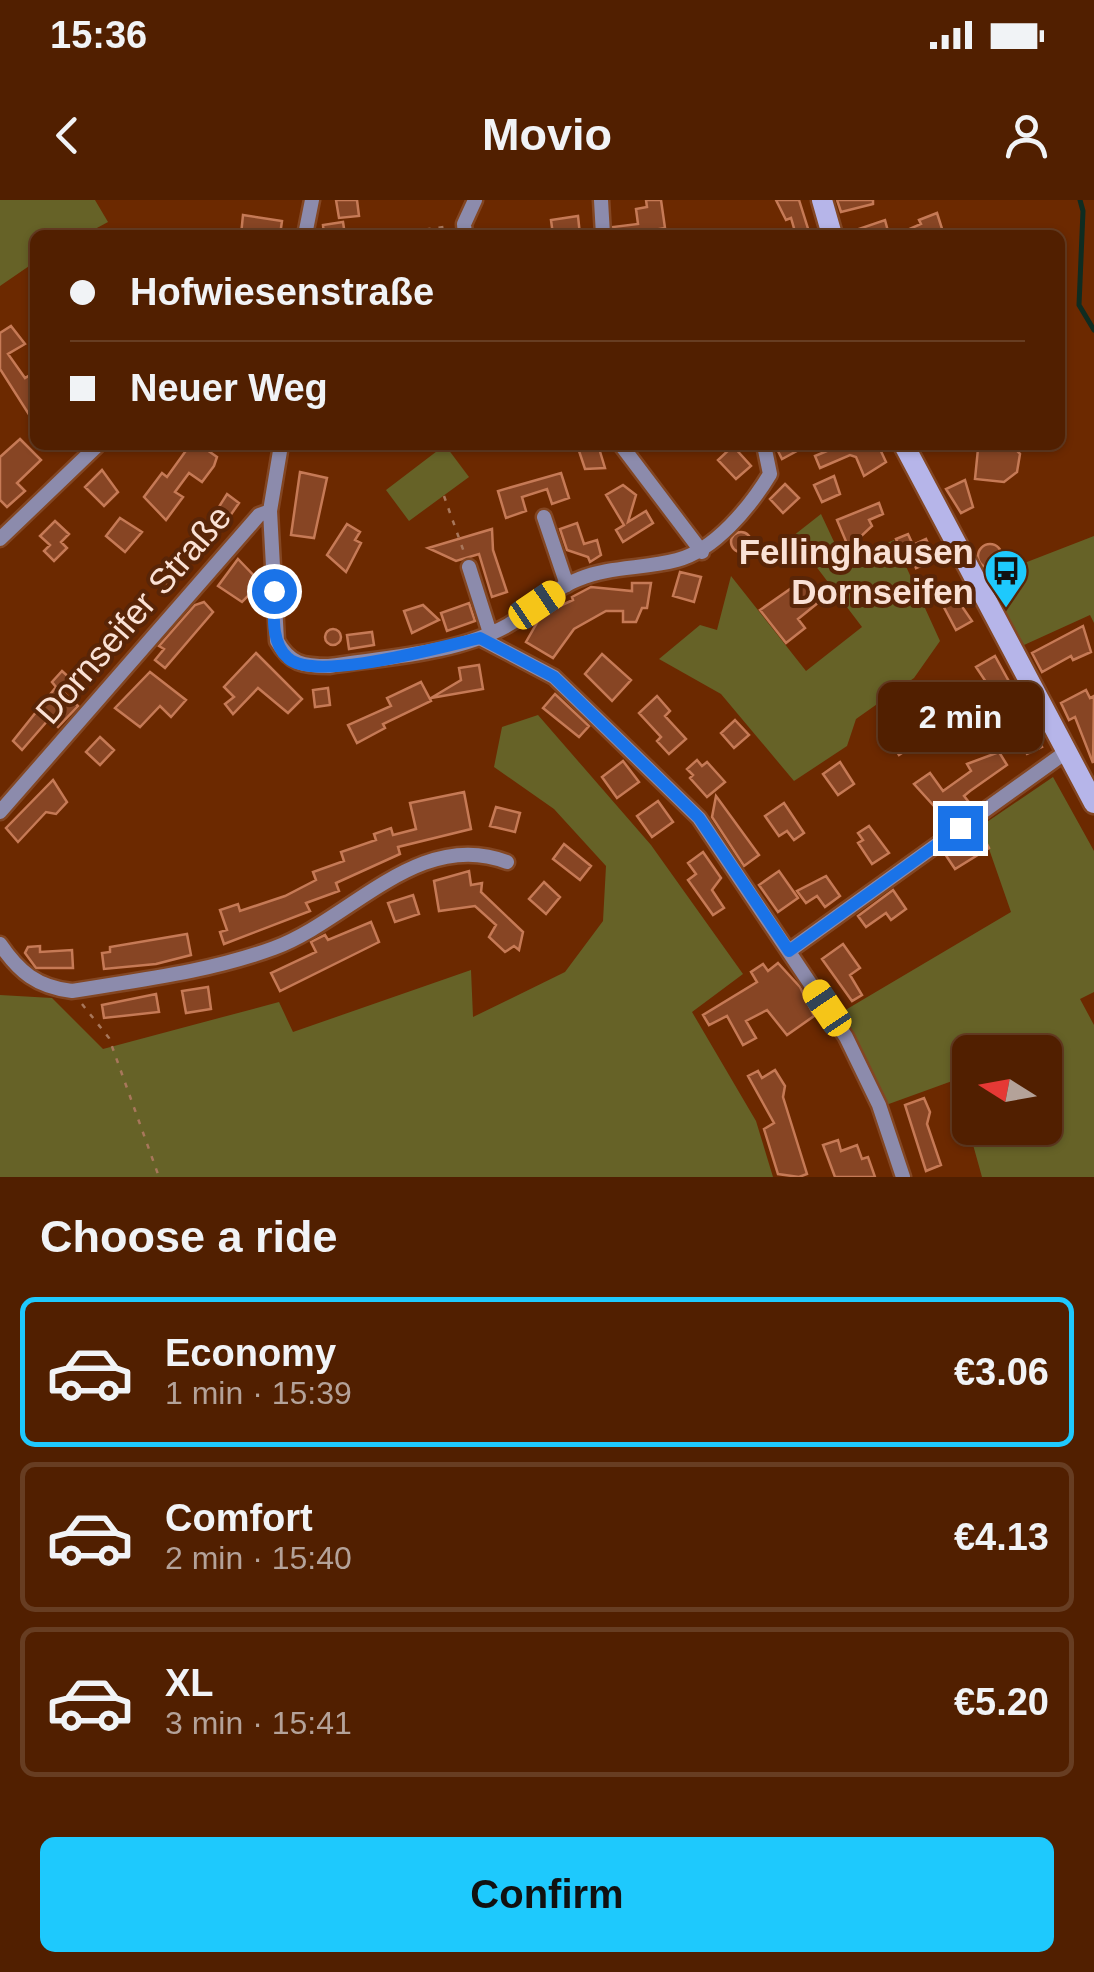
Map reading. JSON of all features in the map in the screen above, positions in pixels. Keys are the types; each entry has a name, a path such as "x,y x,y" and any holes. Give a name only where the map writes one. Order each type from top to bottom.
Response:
{"main road":[{"path":"822,200 831,230"},
{"path":"907,450 1094,803"}],"street":[{"path":"307,230 312,200"},
{"path":"464,230 475,200"},
{"path":"601,200 603,230"},
{"path":"0,538 93,450"},
{"name":"Dornseifer Straße","path":"0,812 260,515 270,512 280,450"},
{"path":"625,450 702,552"},
{"path":"270,512 274,522 277,640 287,658 304,666 329,666 485,635 567,585 596,572 674,561 702,552 758,494 770,474 765,450"},
{"path":"544,517 567,585"},
{"path":"469,568 485,635 554,677 685,804 789,951 858,1058 903,1177"},
{"path":"789,951 1066,752"},
{"path":"0,944 20,974 55,989 72,991 182,973 275,948 335,917 391,876 465,852 507,862"}],"path":[{"path":"444,496 469,568"},
{"path":"72,991 109,1038 158,1177"}],"shaded area":[{"path":"0,200 95,200 108,222 93,230 30,230 30,265 0,286"},
{"path":"438,450 449,450 469,477 409,521 386,490"},
{"path":"821,514 843,561 894,540 940,641 914,678 856,719 847,746 794,781 721,694 659,659 700,625 717,630 731,576 806,671 862,627 793,536"},
{"path":"1094,536 1094,623 1090,615 1024,645 986,578"},
{"path":"538,715 651,845 743,974 692,1012 756,1121 773,1177 0,1177 0,995 52,998 103,1049 279,1002 293,1032 471,970 473,1017 565,972 603,921 606,866 554,809 494,767 502,727"},
{"path":"1053,777 1094,851 1094,992 1080,999 1094,1025 1094,1177 982,1177 973,1145 1062,1145 1062,1035 952,1035 952,1081 886,1105 842,1012 1011,912 981,826"}],"building":[{"path":"336,200 357,200 359,216 339,218"},
{"path":"646,200 661,200 665,228 613,230 613,227 638,224 636,209 647,207"},
{"path":"776,200 799,200 808,230 795,230 791,218 786,220"},
{"path":"837,200 873,200 873,204 841,212"},
{"path":"937,213 942,230 907,230 921,224 919,220"},
{"path":"243,215 282,221 281,230 242,230"},
{"path":"578,216 579,230 552,230 551,220"},
{"path":"885,220 888,230 856,230"},
{"path":"343,222 344,230 324,230 323,225"},
{"path":"11,326 25,344 8,354 25,378 30,375 30,416 0,369 0,333"},
{"path":"20,439 41,460 17,483 25,491 7,507 0,500 0,457"},
{"path":"186,450 207,450 217,457 202,482 189,473 175,492 183,497 166,520 144,497 162,473 167,477"},
{"path":"600,450 605,468 585,469 579,451"},
{"path":"729,450 737,450 751,466 736,479 718,460"},
{"path":"778,450 799,450 782,459"},
{"path":"829,450 880,450 886,462 864,476 856,457 850,455 820,468 815,456"},
{"path":"978,450 1016,450 1020,454 1017,472 1004,482 975,479"},
{"path":"102,470 118,492 104,506 85,487"},
{"path":"300,472 327,478 314,538 291,535"},
{"path":"561,473 569,498 552,504 547,489 522,497 526,511 506,518 498,491"},
{"path":"834,476 840,494 822,502 814,485"},
{"path":"965,480 973,507 961,513 946,489"},
{"path":"785,484 799,498 783,513 770,499"},
{"path":"623,485 636,495 628,522 646,511 653,523 623,542 616,530 624,525 606,495"},
{"path":"227,494 239,503 223,526 212,518"},
{"path":"879,503 883,514 869,520 872,526 858,539 861,547 850,551 837,520"},
{"path":"120,518 142,532 125,552 106,536"},
{"path":"55,521 69,534 61,542 67,548 54,561 44,551 50,545 40,536"},
{"path":"577,523 584,544 597,540 601,555 590,562 588,557 567,550 560,529"},
{"path":"347,524 360,532 355,540 361,543 346,572 327,555"},
{"path":"492,529 493,550 507,592 492,597 479,554 456,561 428,548"},
{"path":"737,532 745,532 751,542 745,552 737,552 731,546 731,538"},
{"path":"908,534 913,545 926,539 935,560 916,568 908,548 901,551 896,539"},
{"path":"990,544 1002,556 990,568 978,556"},
{"path":"238,559 261,583 242,602 218,586"},
{"path":"165,563 175,572 166,583 155,575"},
{"path":"680,572 701,577 694,602 673,596"},
{"path":"803,580 819,602 798,619 805,628 786,643 760,610"},
{"path":"632,583 651,583 647,608 642,608 636,622 623,622 623,611 606,611 574,629 553,658 526,642 542,614 573,600 572,597 591,587 632,591"},
{"path":"950,589 972,621 956,630 938,596"},
{"path":"204,602 213,612 165,668 155,660 164,649 159,646 195,605"},
{"path":"469,603 475,621 447,631 441,613"},
{"path":"423,605 439,620 412,633 404,611"},
{"path":"1083,626 1091,652 1073,660 1071,656 1042,672 1032,653"},
{"path":"333,629 341,637 333,645 325,637"},
{"path":"372,632 374,645 349,649 347,635"},
{"path":"256,653 302,699 288,713 258,688 233,714 225,704 234,697 224,687"},
{"path":"602,654 631,680 612,701 585,674"},
{"path":"995,656 1012,687 1008,690 1012,696 1000,703 976,667"},
{"path":"479,665 483,689 431,698 461,680 459,668"},
{"path":"62,671 72,680 62,691 78,706 58,727 49,719 22,750 13,741 56,687 52,682"},
{"path":"150,672 186,700 171,717 160,706 140,727 115,708"},
{"path":"421,682 431,701 383,724 385,728 357,743 348,725 391,706 387,698"},
{"path":"328,688 330,705 315,707 313,690"},
{"path":"1086,690 1090,698 1094,696 1093,763 1075,717 1069,720 1061,703"},
{"path":"555,694 589,726 579,737 543,708"},
{"path":"657,696 670,711 665,716 686,739 669,754 657,741 661,737 639,713"},
{"path":"906,718 903,729 920,733 911,738 919,750 908,749 899,755 884,732"},
{"path":"735,720 749,735 734,748 721,733"},
{"path":"1033,730 1042,747 1027,754 1018,739"},
{"path":"100,737 114,750 100,765 86,752"},
{"path":"999,752 1007,765 970,791 964,796 968,801 944,817 914,784 930,773 943,791 971,771 967,764"},
{"path":"697,760 702,766 707,762 725,782 707,797 687,769"},
{"path":"623,761 639,782 617,798 602,777"},
{"path":"840,762 854,784 838,795 823,774"},
{"path":"53,780 67,802 56,814 46,812 18,842 6,828"},
{"path":"464,792 471,829 398,847 400,854 336,883 339,891 306,903 310,911 224,944 220,932 227,930 220,910 238,904 240,911 285,896 316,880 313,872 344,861 341,852 376,840 374,834 391,828 393,835 416,829 410,803"},
{"path":"716,796 759,855 744,866 712,817"},
{"path":"658,801 673,822 652,837 637,816"},
{"path":"784,803 804,833 794,840 787,831 779,836 765,816"},
{"path":"496,807 520,813 515,832 490,826"},
{"path":"869,826 889,853 872,864 858,843 863,840 858,833"},
{"path":"983,836 989,848 955,869 945,854"},
{"path":"564,844 591,866 580,880 553,859"},
{"path":"703,852 721,878 712,890 724,908 713,915 688,880 696,874 688,863"},
{"path":"469,871 471,885 482,883 481,892 523,932 519,950 514,946 505,952 489,937 496,925 475,906 439,911 434,881"},
{"path":"779,871 798,898 778,912 759,885"},
{"path":"826,876 840,896 825,907 817,896 806,903 797,891"},
{"path":"544,882 560,897 546,914 529,899"},
{"path":"893,890 906,909 891,920 886,913 866,927 858,916"},
{"path":"413,895 419,914 395,922 388,903"},
{"path":"371,922 379,942 280,991 271,973 316,952 311,942 325,935 328,940"},
{"path":"187,934 191,955 156,964 104,969 102,953 110,952 110,947"},
{"path":"843,944 860,968 850,975 862,995 852,1001 822,959"},
{"path":"40,946 40,952 72,950 73,968 36,968 25,953 28,947"},
{"path":"778,963 800,987 814,1016 787,1035 767,1010 746,1021 756,1038 743,1045 727,1016 709,1025 703,1015 757,982 751,972 763,964 768,971"},
{"path":"208,987 211,1009 186,1013 182,991"},
{"path":"156,994 159,1012 104,1018 102,1005"},
{"path":"775,1070 785,1086 783,1097 807,1174 799,1177 778,1174 764,1129 774,1123 748,1076 758,1071 762,1078"},
{"path":"924,1098 930,1112 927,1124 941,1165 926,1171 905,1105"},
{"path":"838,1140 841,1151 857,1145 862,1159 868,1157 875,1177 835,1177 823,1145"}],"waterway":[{"path":"1080,200 1083,211 1079,305 1094,330"}],"place":[{"name":"Fellinghausen Dornseifen","path":"1006,609"}],"route":[{"path":"274,591 277,640 287,658 304,666 411,654 480,638 554,677 699,818 789,951 960,828"}]}
